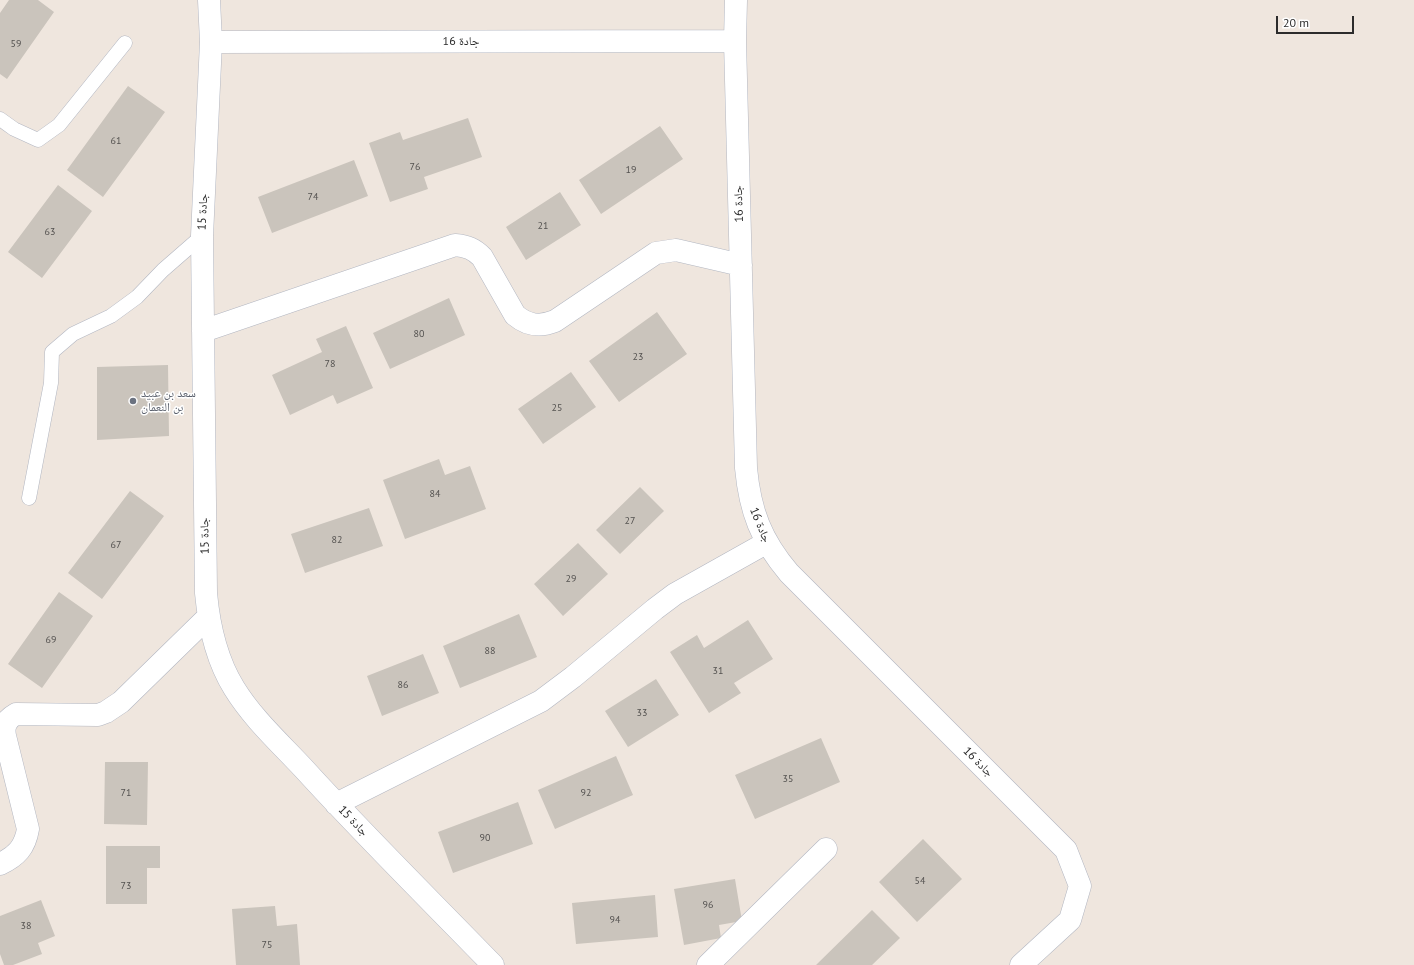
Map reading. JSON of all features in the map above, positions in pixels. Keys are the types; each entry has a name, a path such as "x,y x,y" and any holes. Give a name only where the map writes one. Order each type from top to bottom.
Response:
{"street":[{"name":"جادة 15","path":"209,0 211,42 202,236 206,593 208,617 213,642 233,687 261,723 336,804 493,965"},
{"name":"جادة 16","path":"736,0 735,41 748,494 755,519 766,543 789,573 1066,850 1080,886 1070,920 1021,965"},
{"name":"جادة 16","path":"211,42 735,41"},
{"path":"203,331 455,246 470,248 482,257 515,315 522,321 538,325 555,321 656,253 676,250 741,265"},
{"path":"336,804 541,702 655,608 675,594 766,543"},
{"path":"0,864 16,855 27,838 28,829 5,736 4,730 7,720 16,714 89,715 106,712 121,702 208,617"},
{"path":"708,965 826,849"}],"lane":[{"path":"0,119 14,129 38,140 59,125 125,43"},
{"path":"29,498 52,383 52,352 73,334 111,316 137,297 163,270 202,236"}],"building":[{"path":"9,0 38,0 54,12 7,79 0,74 0,13"},
{"path":"128,86 165,112 103,197 67,170"},
{"path":"468,118 482,157 424,177 428,189 390,202 369,143 400,132 403,140"},
{"path":"660,126 683,159 601,214 579,180"},
{"path":"354,160 368,196 272,233 258,197"},
{"path":"58,185 92,211 42,278 8,252"},
{"path":"560,192 581,225 526,260 506,227"},
{"path":"449,298 465,335 390,369 373,333"},
{"path":"657,312 687,354 619,402 589,361"},
{"path":"346,326 373,388 337,404 333,395 290,415 272,375 322,352 316,339"},
{"name":"سعد بن عبيد بن النعمان","path":"168,365 169,436 97,440 97,367"},
{"path":"571,372 596,407 543,444 518,409"},
{"path":"439,459 445,475 470,466 486,509 405,539 383,480"},
{"path":"640,487 664,511 620,554 596,530"},
{"path":"130,491 164,516 102,599 68,573"},
{"path":"369,508 383,546 305,573 291,534"},
{"path":"578,543 608,574 563,616 534,584"},
{"path":"59,592 93,616 42,688 8,664"},
{"path":"519,614 537,657 460,688 443,646"},
{"path":"748,620 773,659 734,683 741,693 709,713 670,652 697,635 704,648"},
{"path":"423,654 439,693 382,716 367,676"},
{"path":"656,679 679,715 628,747 605,711"},
{"path":"821,738 840,782 755,819 735,775"},
{"path":"616,756 633,795 555,829 538,790"},
{"path":"105,762 148,762 147,825 104,824"},
{"path":"518,802 533,844 453,873 438,832"},
{"path":"923,839 962,879 917,922 879,882"},
{"path":"106,846 160,846 160,868 147,868 147,904 106,904"},
{"path":"735,879 742,921 719,925 721,938 684,945 674,889"},
{"path":"655,895 658,937 576,944 572,903"},
{"path":"41,900 55,936 38,943 42,954 13,965 4,965 0,954 0,916"},
{"path":"275,906 277,926 297,924 300,965 236,965 232,909"},
{"path":"872,910 900,938 872,965 816,965"}],"place":[{"name":"سعد بن عبيد بن النعمان","path":"133,401"}]}
